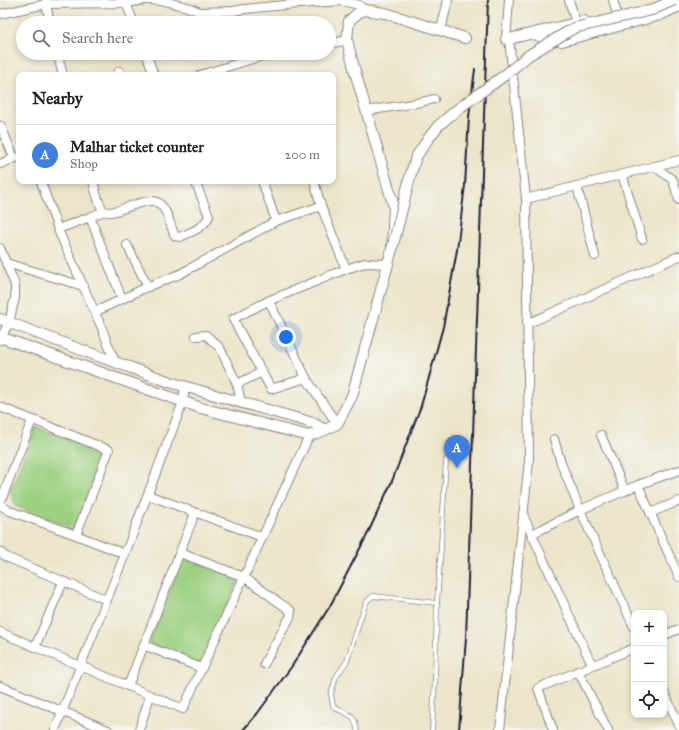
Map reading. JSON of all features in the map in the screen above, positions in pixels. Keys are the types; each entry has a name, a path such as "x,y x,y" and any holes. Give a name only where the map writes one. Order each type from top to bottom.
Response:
{"street":[{"path":"0,14 46,2 126,2 155,0 188,7 200,12 233,12 272,6 342,1 365,5 385,13 465,38"},
{"path":"441,30 448,0"},
{"path":"500,730 528,461 526,199 507,39 509,0"},
{"path":"569,0 576,23"},
{"path":"613,0 617,14"},
{"path":"507,39 647,8 664,0"},
{"path":"0,248 15,285 15,298 4,321 0,338 201,408 309,436 337,424 352,396 416,157 438,126 459,108 505,75 528,54 574,28 652,10 674,0"},
{"path":"46,2 49,16"},
{"path":"126,2 131,16"},
{"path":"365,5 349,21 347,40 394,206 392,250"},
{"path":"529,34 562,42 660,14 679,6"},
{"path":"336,42 347,40"},
{"path":"59,60 62,72"},
{"path":"149,60 153,72"},
{"path":"210,72 249,60"},
{"path":"366,111 434,99"},
{"path":"1,126 16,155"},
{"path":"0,164 16,157"},
{"path":"526,199 679,160"},
{"path":"654,166 673,180 679,200"},
{"path":"622,174 642,239"},
{"path":"42,184 58,229 101,326 114,362"},
{"path":"93,184 104,211"},
{"path":"58,229 90,218 104,211 114,211 144,202 155,201 161,204 175,236 180,237 202,227 209,216 196,184"},
{"path":"263,184 276,221"},
{"path":"315,184 321,206 346,269"},
{"path":"577,186 595,256"},
{"path":"95,312 180,274 276,221 321,206"},
{"path":"90,218 122,299"},
{"path":"127,245 148,287"},
{"path":"527,324 679,256"},
{"path":"6,263 84,286"},
{"path":"306,378 271,389 233,319 268,301 346,269 365,263 388,264"},
{"path":"268,301 306,378 337,424"},
{"path":"4,321 173,383 313,423 325,430"},
{"path":"196,336 206,335 220,348 237,384 236,400 226,415"},
{"path":"237,384 262,372"},
{"path":"55,730 148,495 183,402 185,386"},
{"path":"0,408 109,450 76,535"},
{"path":"32,420 0,504 10,511 125,554"},
{"path":"0,632 182,709 309,436 313,423"},
{"path":"601,435 625,491"},
{"path":"554,439 561,463 580,510 631,620"},
{"path":"532,534 580,510 638,485 679,470"},
{"path":"638,485 679,577"},
{"path":"148,495 262,537"},
{"path":"650,513 679,501"},
{"path":"128,686 195,513"},
{"path":"523,514 592,665"},
{"path":"0,552 6,557 107,600"},
{"path":"180,553 244,577 291,611 290,618 264,664"},
{"path":"35,647 63,582"},
{"path":"667,634 679,629"},
{"path":"144,645 202,668"},
{"path":"553,730 538,688 631,649"},
{"path":"578,671 608,730"},
{"path":"0,686 108,730"},
{"path":"139,730 150,696"},
{"path":"667,699 679,725"}],"lane":[{"path":"432,730 437,604 446,460"},
{"path":"357,730 355,721 350,715 333,706 331,694 336,677 347,661 367,601 373,596 437,604"}],"green space":[{"path":"36,427 103,452 75,529 16,506 10,491"},
{"path":"184,557 239,579 199,664 149,643"}],"railway":[{"path":"459,730 466,638 488,0"},
{"path":"243,730 257,714 292,666 330,606 367,535 392,481 421,406 443,327 457,250 465,185 469,117 475,69"}],"place":[{"name":"Malhar ticket counter","path":"457,468"}]}
